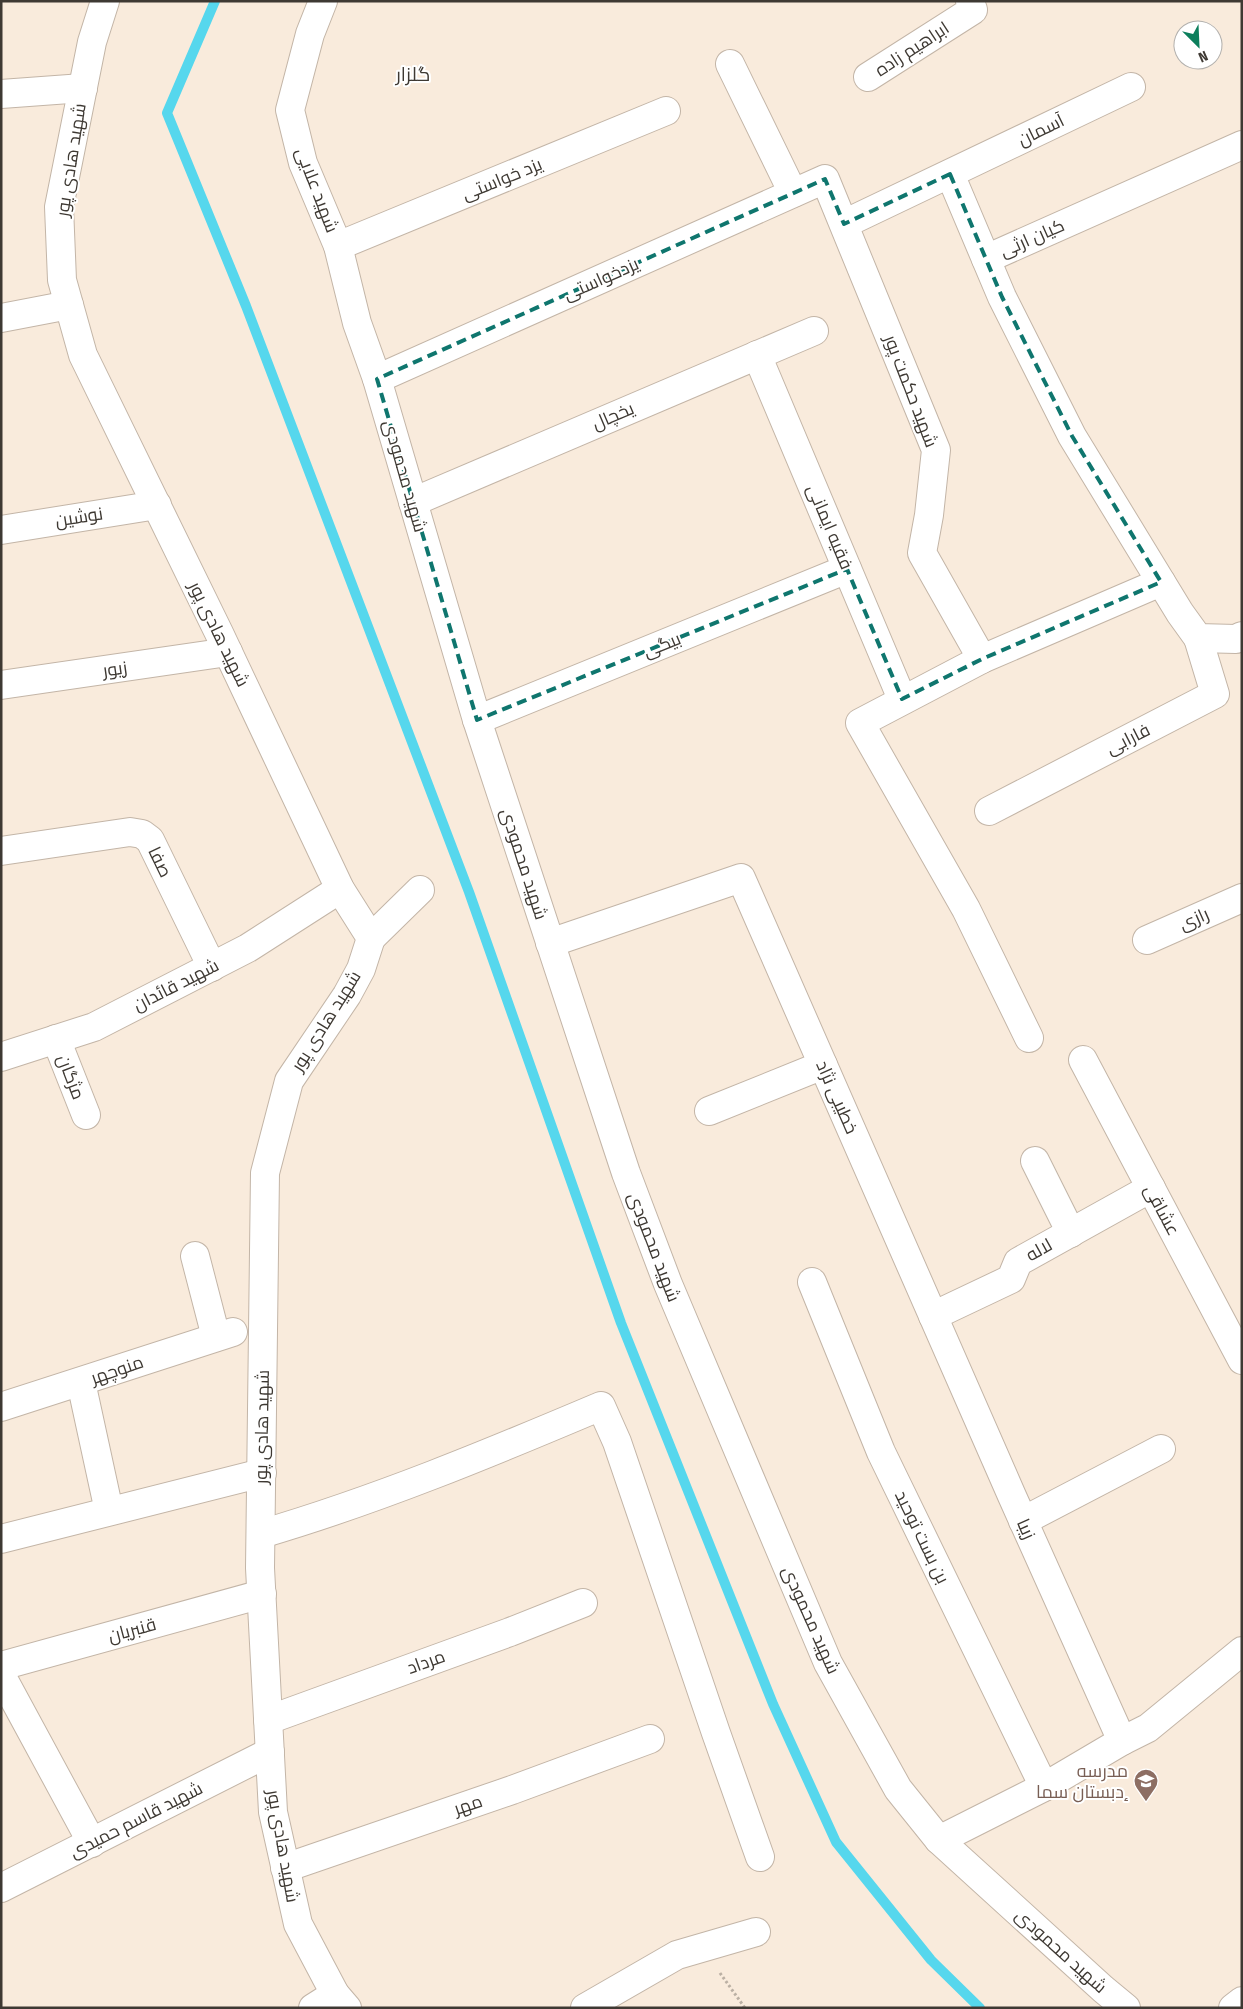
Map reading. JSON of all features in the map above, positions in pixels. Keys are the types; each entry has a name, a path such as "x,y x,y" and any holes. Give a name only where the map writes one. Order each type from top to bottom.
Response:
{"street":[{"name":"شهید هادی پور","path":"105,1 92,42 59,207 62,280 69,305 84,355 340,889 371,938 361,969 347,995 288,1081 265,1173 261,1534 262,1594 274,1812 298,1924 332,2003"},
{"name":"شهید علایی","path":"322,1 310,34 290,110 303,163 338,246 357,323 377,379"},
{"name":"ابراهیم زاده","path":"868,77 973,10 970,1"},
{"path":"730,64 794,193"},
{"name":"آسمان","path":"950,174 1131,87"},
{"path":"1,94 83,88"},
{"name":"یزد خواستی","path":"338,246 666,111"},
{"name":"کیان ارثی","path":"950,174 986,259 1242,145"},
{"path":"844,224 950,174"},
{"name":"یزدخواستی","path":"377,379 825,179"},
{"name":"شهید حکمت پور","path":"825,179 936,450 929,515 922,553 982,658"},
{"path":"986,259 1002,297 1072,436 1180,613 1198,638 1236,639 1242,636"},
{"path":"1,318 69,305"},
{"name":"یخچال","path":"413,502 814,331"},
{"name":"فقیه ایمانی","path":"757,356 902,700"},
{"name":"شهید محمودی","path":"377,379 477,720 626,1173 668,1284 828,1663 898,1789 939,1840 1126,2008"},
{"name":"نوشین","path":"1,530 157,505"},
{"name":"بیگی","path":"477,720 847,569"},
{"path":"1029,1038 966,909 860,723 982,658 1161,582"},
{"name":"فارابی","path":"989,811 1215,694 1198,638"},
{"name":"زیور","path":"1,686 228,652"},
{"name":"صفا","path":"1,851 130,832 142,834 150,840 212,967"},
{"name":"خطیبی نژاد","path":"550,943 741,878 933,1316"},
{"name":"شهید قائدان","path":"1,1057 94,1027 248,948 340,889"},
{"path":"371,938 420,890"},
{"name":"رازی","path":"1146,940 1242,898"},
{"name":"مژگان","path":"56,1039 86,1115"},
{"name":"عشاقی","path":"1083,1060 1242,1360"},
{"path":"709,1111 822,1065"},
{"path":"1035,1161 1071,1233"},
{"name":"لاله","path":"933,1316 1011,1279 1018,1262 1151,1188"},
{"name":"منوچهر","path":"1,1407 224,1334 195,1256"},
{"name":"بن بست توحید","path":"812,1282 880,1452 1044,1787"},
{"name":"زیبا","path":"933,1316 1122,1741"},
{"path":"81,1382 108,1511"},
{"path":"261,1534 312,1519 490,1453 601,1406 617,1442 716,1734 760,1857"},
{"path":"1023,1521 1161,1449"},
{"path":"1,1539 262,1473"},
{"name":"قنبریان","path":"1,1666 262,1594"},
{"name":"مرداد","path":"268,1720 583,1604"},
{"path":"939,1840 1044,1787 1122,1741 1148,1728 1242,1651"},
{"path":"1,1675 92,1843"},
{"name":"مهر","path":"285,1868 512,1790 650,1739"},
{"name":"شهید قاسم حمیدی","path":"1,1888 270,1752"},
{"path":"585,2008 677,1955 756,1932"},
{"path":"1233,2008 1242,2001"}],"path":[{"path":"702,1948 745,2008"}],"highlighted area":[{"path":"950,174 1002,297 1072,436 1161,582 982,659 902,699 847,569 477,720 377,379 825,179 844,224"}],"waterway":[{"path":"215,1 167,113 246,306 469,892 621,1323 773,1704 836,1842 931,1960 980,2008"}],"place":[{"name":"مدرسه دبستان سما ٕ","path":"1146,1802"}],"district":[{"name":"گلزار","path":"413,74"}]}
